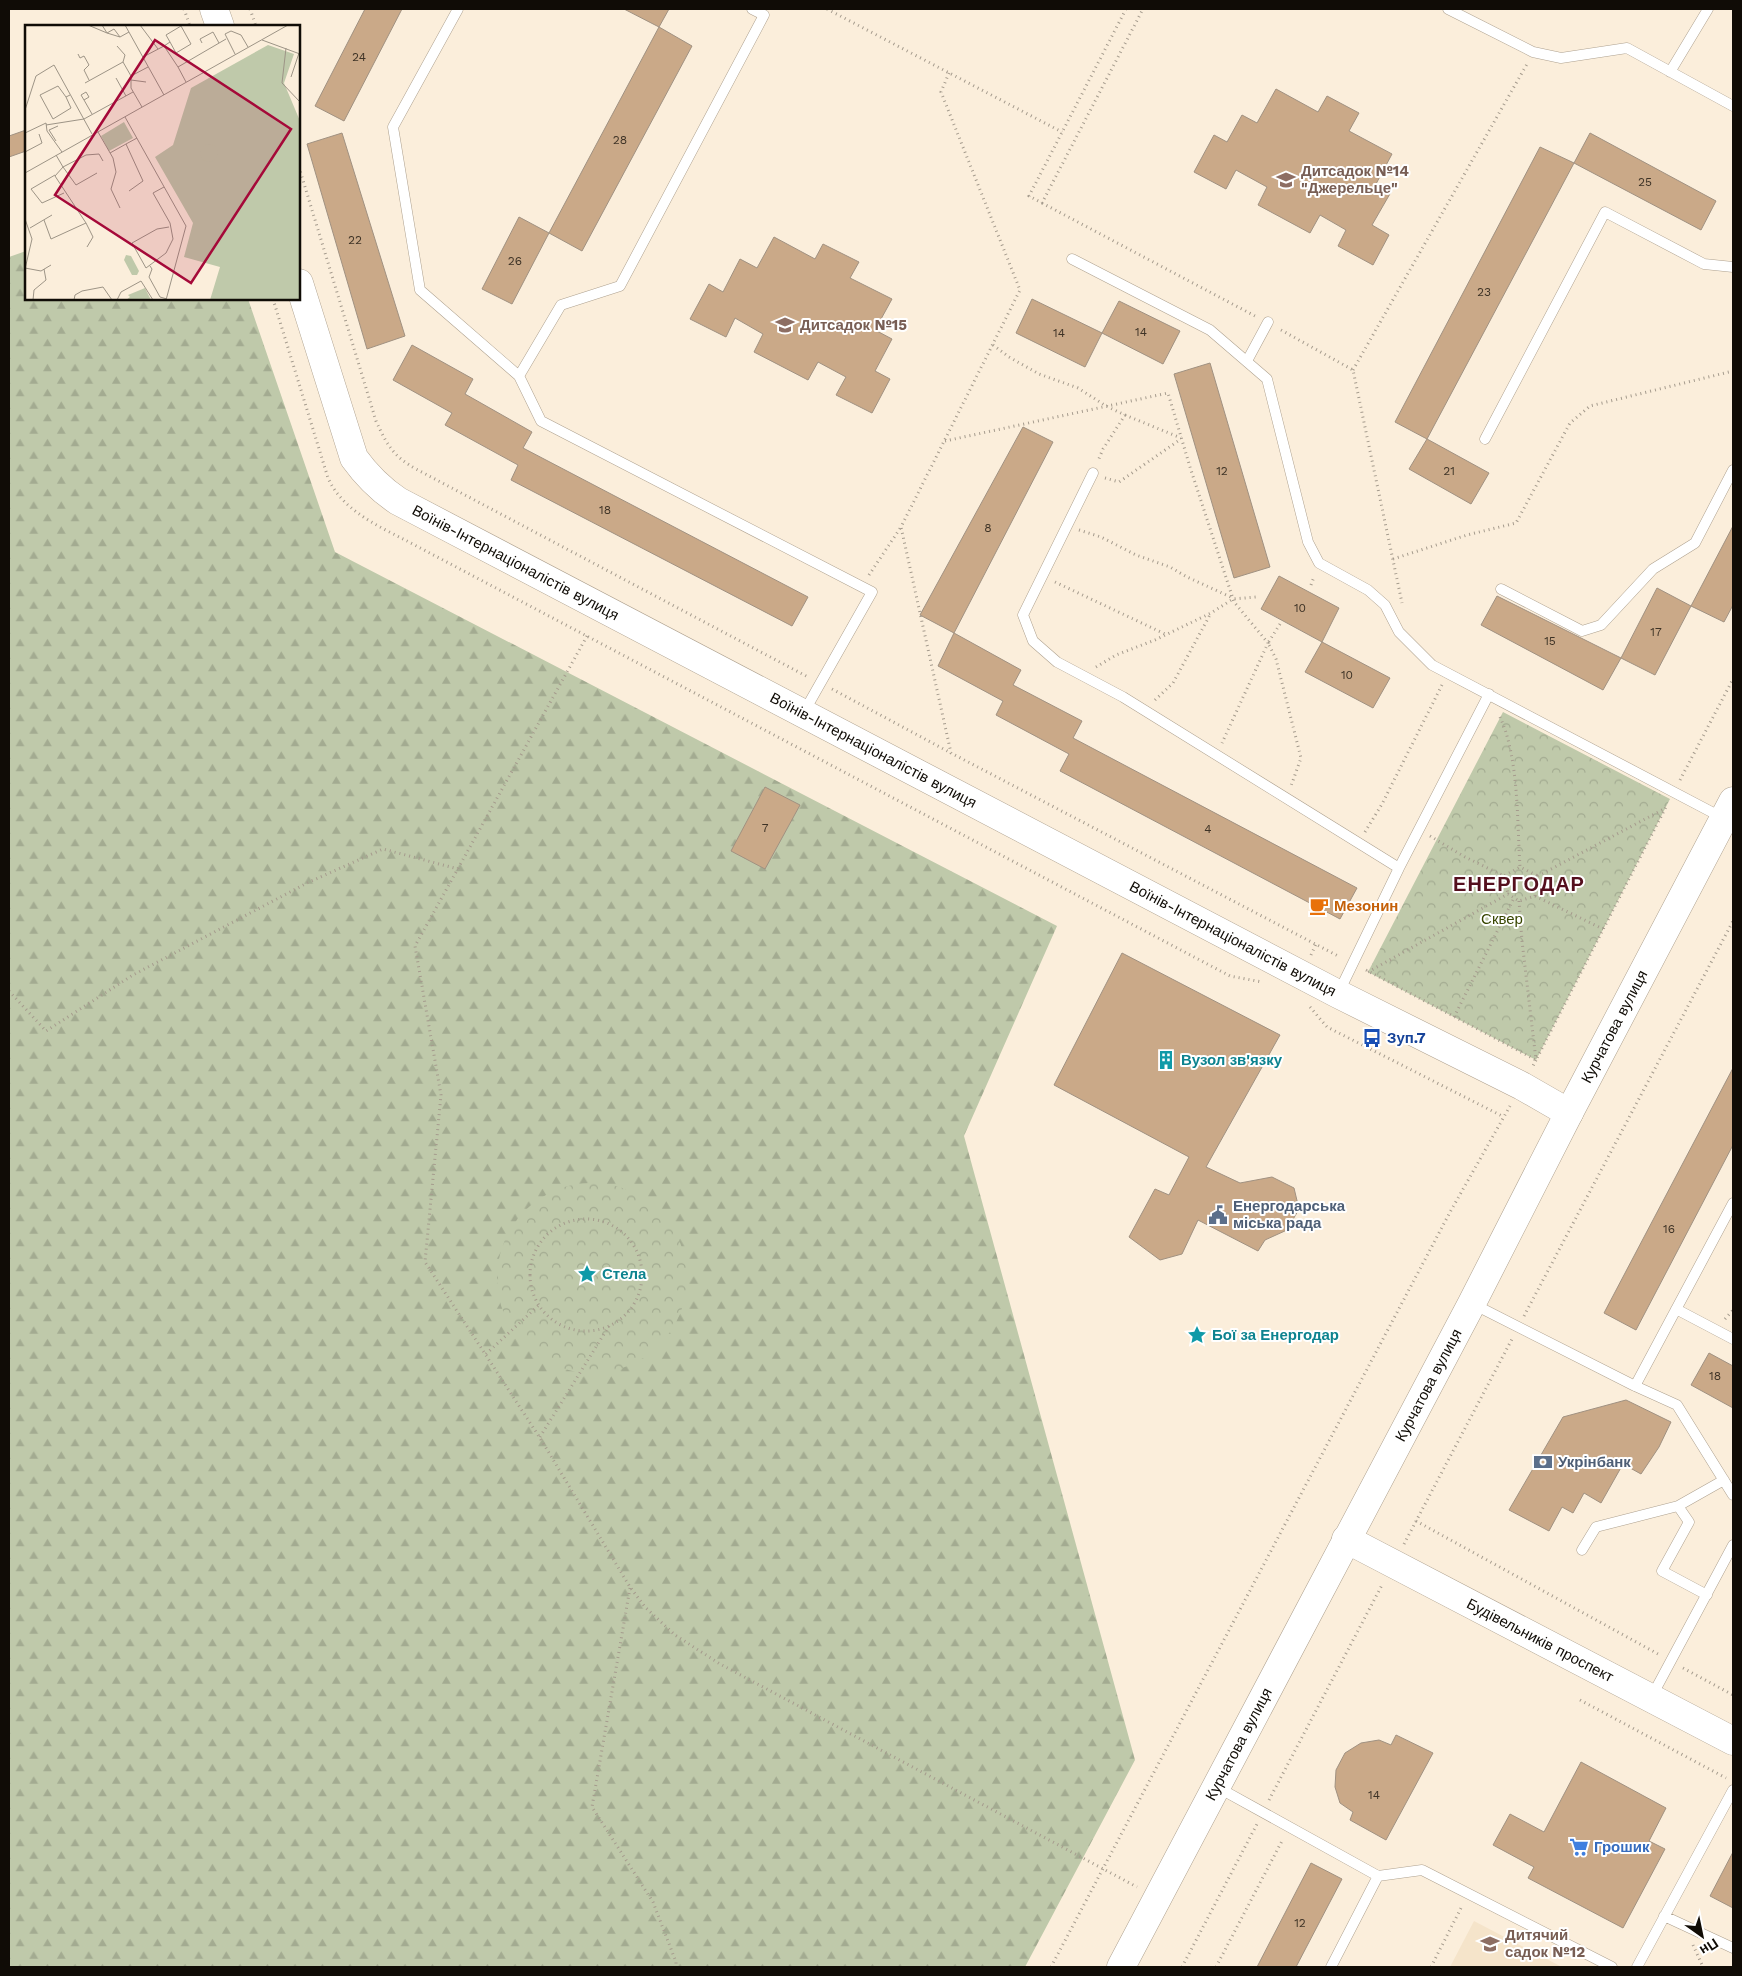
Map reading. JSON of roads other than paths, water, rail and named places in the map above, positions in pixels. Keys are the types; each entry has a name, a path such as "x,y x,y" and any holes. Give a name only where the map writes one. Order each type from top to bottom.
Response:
{"street":[{"path":"214,9 220,25"},
{"name":"Воїнів-Інтернаціоналістів вулиця","path":"300,286 354,458 365,475 379,489 426,516 1338,994 1522,1086 1569,1113"},
{"name":"Курчатова вулиця","path":"1121,1967 1472,1304 1569,1113 1729,810"},
{"name":"Будівельників проспект","path":"1346,1539 1652,1697 1733,1741"}],"lane":[{"path":"458,9 393,127 420,290 520,376 541,421 872,592 804,713"},
{"path":"520,376 561,305 620,286 764,15 752,9"},
{"path":"1448,9 1533,52 1561,58 1627,48 1733,106"},
{"path":"1670,72 1708,9"},
{"path":"1485,439 1604,212 1704,264 1733,267"},
{"path":"1072,259 1210,330 1267,379 1308,542 1319,564 1368,590 1385,605 1399,632 1432,665 1674,792 1729,810"},
{"path":"1247,361 1268,322"},
{"path":"1501,590 1582,631 1601,625 1653,569 1695,543 1733,470"},
{"path":"1093,473 1023,615 1033,641 1057,662 1145,710 1398,868"},
{"path":"1338,994 1398,868 1489,694"},
{"path":"1635,1386 1733,1202"},
{"path":"1472,1304 1635,1386 1677,1405 1733,1495"},
{"path":"1676,1309 1733,1340"},
{"path":"1582,1550 1596,1528 1678,1506 1724,1480"},
{"path":"1678,1506 1689,1522 1662,1572 1707,1596"},
{"path":"1652,1697 1733,1546"},
{"path":"1216,1786 1378,1876 1422,1870 1612,1967"},
{"path":"1637,1967 1733,1790"},
{"path":"1331,1967 1378,1876"},
{"path":"1664,1916 1733,1948"}],"place":[{"name":"Дитсадок №14 \"Джерельце\"","path":"1286,180"},
{"name":"Дитсадок №15","path":"785,325"},
{"name":"Мезонин","path":"1319,906"},
{"name":"Зуп.7","path":"1372,1038"},
{"name":"Вузол зв'язку","path":"1166,1060"},
{"name":"Енергодарська міська рада","path":"1218,1215"},
{"name":"Стела","path":"587,1274"},
{"name":"Бої за Енергодар","path":"1197,1335"},
{"name":"Укрінбанк","path":"1543,1462"},
{"name":"Грошик","path":"1579,1847"},
{"name":"Дитячий садок №12","path":"1490,1944"}],"district":[{"name":"ЕНЕРГОДАР","path":"1519,884"}],"park label":[{"name":"Сквер","path":"1502,919"}]}
